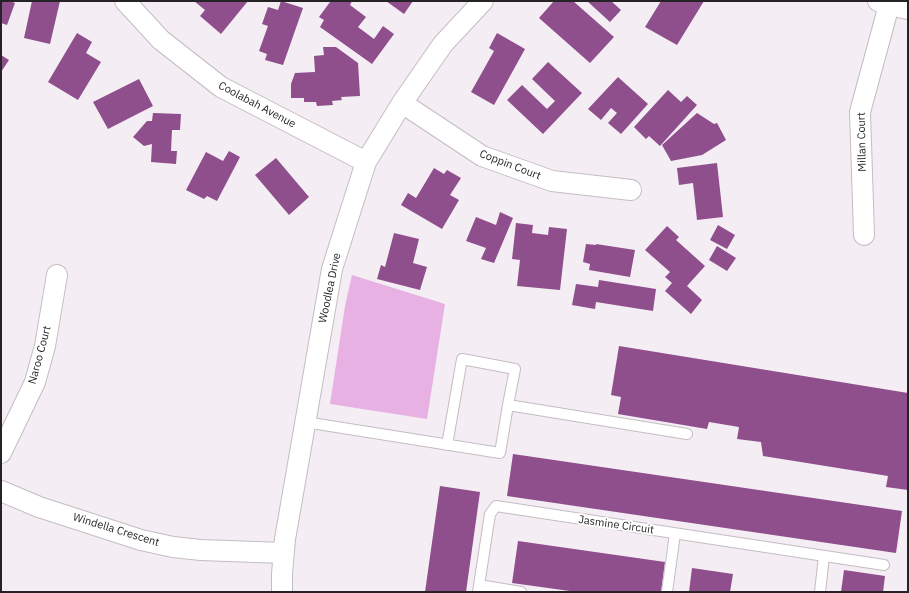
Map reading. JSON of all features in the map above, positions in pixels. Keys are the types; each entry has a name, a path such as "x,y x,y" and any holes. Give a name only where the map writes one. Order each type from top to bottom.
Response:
{"street":[{"name":"Coolabah Avenue","path":"125,1 161,40 220,87 366,162"},
{"name":"Woodlea Drive","path":"282,592 283,553 332,269 366,162 402,103 444,44 483,1"},
{"path":"883,3 908,9"},
{"name":"Millan Court","path":"864,235 860,112 883,3"},
{"name":"Coppin Court","path":"402,103 482,156 552,181 631,190"},
{"name":"Naroo Court","path":"1,453 35,382 45,346 57,275"},
{"name":"Windella Crescent","path":"1,491 40,507 141,540 173,547 201,550 283,553"}],"lane":[{"path":"305,422 500,453 515,369 462,359 447,444"},
{"path":"508,405 687,434"},
{"name":"Jasmine Circuit","path":"478,589 490,514 496,506 884,565"},
{"path":"667,592 675,534"},
{"path":"820,592 824,556"},
{"path":"478,589 521,592"}],"shaded area":[{"path":"352,275 445,304 427,419 330,404 345,306"}],"building":[{"path":"1,1 10,1 15,3 7,25 1,23"},
{"path":"32,1 60,1 50,44 24,38"},
{"path":"194,1 248,1 221,34 200,16 205,10"},
{"path":"281,1 303,8 283,65 265,60 267,54 259,51 268,26 262,24 268,7 278,10"},
{"path":"329,1 352,1 350,5 366,17 358,27 374,39 383,26 394,34 372,64 320,27 324,20 319,17 330,2"},
{"path":"386,1 413,1 404,14"},
{"path":"554,1 573,1 614,37 590,63 539,18"},
{"path":"587,1 611,1 621,10 610,22"},
{"path":"661,1 704,1 677,45 645,27"},
{"path":"77,33 92,42 86,53 101,62 78,100 48,82"},
{"path":"497,33 525,49 494,105 471,92 494,51 489,48"},
{"path":"323,47 336,47 358,63 360,96 341,97 342,100 332,101 333,105 317,106 316,102 304,102 304,98 291,98 291,84 295,73 315,72 314,56 324,55"},
{"path":"1,55 9,60 1,72"},
{"path":"548,62 582,93 543,134 507,100 522,85 547,109 555,101 532,79"},
{"path":"618,77 648,104 621,134 608,123 617,113 611,108 601,120 588,109"},
{"path":"139,79 153,106 108,129 93,102"},
{"path":"668,90 681,102 687,96 697,105 660,146 649,136 646,139 634,127"},
{"path":"153,113 181,114 180,130 172,130 171,151 177,151 176,164 151,162 152,144 144,146 133,137 147,121 152,121"},
{"path":"697,113 714,124 717,123 726,140 702,155 671,161 662,145"},
{"path":"229,151 240,157 217,201 207,196 204,199 186,190 206,152 223,161"},
{"path":"276,158 309,197 289,215 255,175"},
{"path":"717,163 723,217 697,220 693,183 679,185 677,168"},
{"path":"434,168 444,174 447,170 461,178 450,195 459,200 442,229 401,205 408,193 416,198"},
{"path":"500,212 513,218 494,263 481,259 486,248 466,241 476,217 496,225"},
{"path":"516,223 533,225 532,233 548,235 549,227 567,229 560,290 517,286 520,260 512,259"},
{"path":"718,225 735,235 727,249 710,240"},
{"path":"667,226 679,237 676,240 705,266 687,286 702,300 691,314 665,291 672,283 665,277 670,272 645,250"},
{"path":"394,233 419,239 413,263 427,267 420,290 377,279 381,265 385,267"},
{"path":"586,244 596,244 635,250 630,277 589,270 590,264 583,262"},
{"path":"717,246 736,258 727,271 709,260"},
{"path":"599,280 656,289 653,311 596,302 595,309 572,305 576,284 598,287"},
{"path":"619,346 908,393 908,490 886,487 888,476 763,456 761,442 737,439 739,427 709,422 707,429 618,414 621,397 611,395"},
{"path":"513,454 902,511 896,553 507,496"},
{"path":"440,486 480,492 466,592 425,592"},
{"path":"518,541 665,562 661,592 577,592 512,583"},
{"path":"692,568 733,574 730,592 689,592"},
{"path":"844,570 885,576 883,592 841,592"}]}
